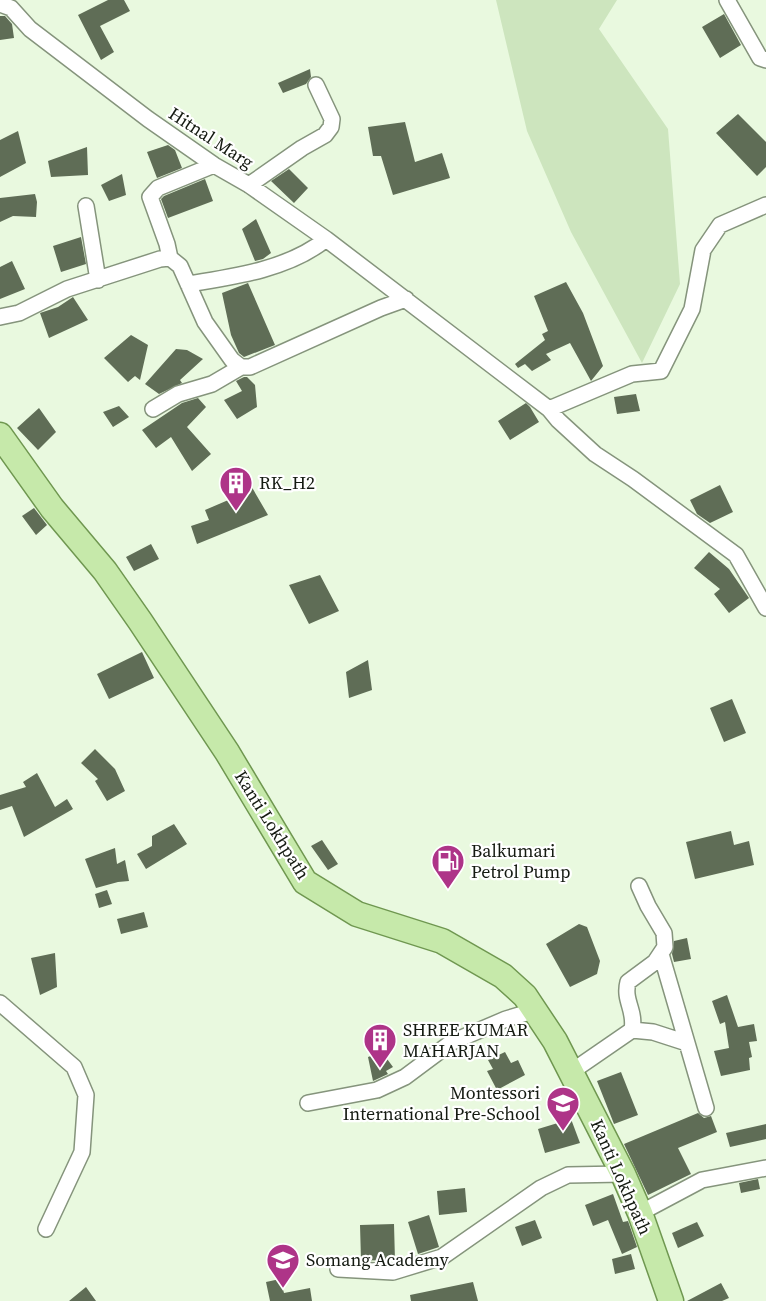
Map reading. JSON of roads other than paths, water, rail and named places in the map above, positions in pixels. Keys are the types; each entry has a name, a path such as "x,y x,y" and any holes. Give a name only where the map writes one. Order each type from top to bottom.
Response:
{"main road":[{"name":"Kanti Lokhpath","path":"0,435 52,508 105,571 140,621 227,752 305,882 357,914 442,941 503,976 525,996 536,1010 571,1072 623,1174 671,1301"}],"street":[{"path":"727,0 760,58 766,60"},
{"name":"Hitnal Marg","path":"0,4 11,8 30,29 148,119 326,239 549,409 595,454 633,479 736,555 766,608"},
{"path":"249,185 325,135 331,127 332,119 316,85"},
{"path":"214,165 158,188 150,197 167,243 170,258 180,266 205,322 232,360 241,367"},
{"path":"549,409 632,374 661,370 692,309 703,250 720,225 766,205"},
{"path":"86,206 98,280"},
{"path":"188,284 270,267 315,248 326,239"},
{"path":"0,316 20,313 67,289 170,258"},
{"path":"153,409 178,394 212,384 241,367 250,367 406,299"},
{"path":"632,1030 634,1018 625,993 628,982 655,963 665,948 664,933 639,886"},
{"path":"660,954 706,1108"},
{"path":"1,1002 74,1067 86,1095 82,1152 46,1229"},
{"path":"308,1103 377,1090 405,1077 452,1042 506,1018 536,1010"},
{"path":"571,1072 632,1030 661,1034 687,1043"},
{"path":"640,1214 702,1180 766,1168"},
{"path":"338,1269 393,1272 442,1257 541,1188 568,1176 623,1174"}],"place":[{"name":"RK_H2","path":"236,512"},
{"name":"Balkumari Petrol Pump","path":"448,890"},
{"name":"SHREE KUMAR MAHARJAN","path":"380,1069"},
{"name":"Montessori International Pre-School","path":"563,1132"},
{"name":"Somang Academy","path":"283,1289"}]}
